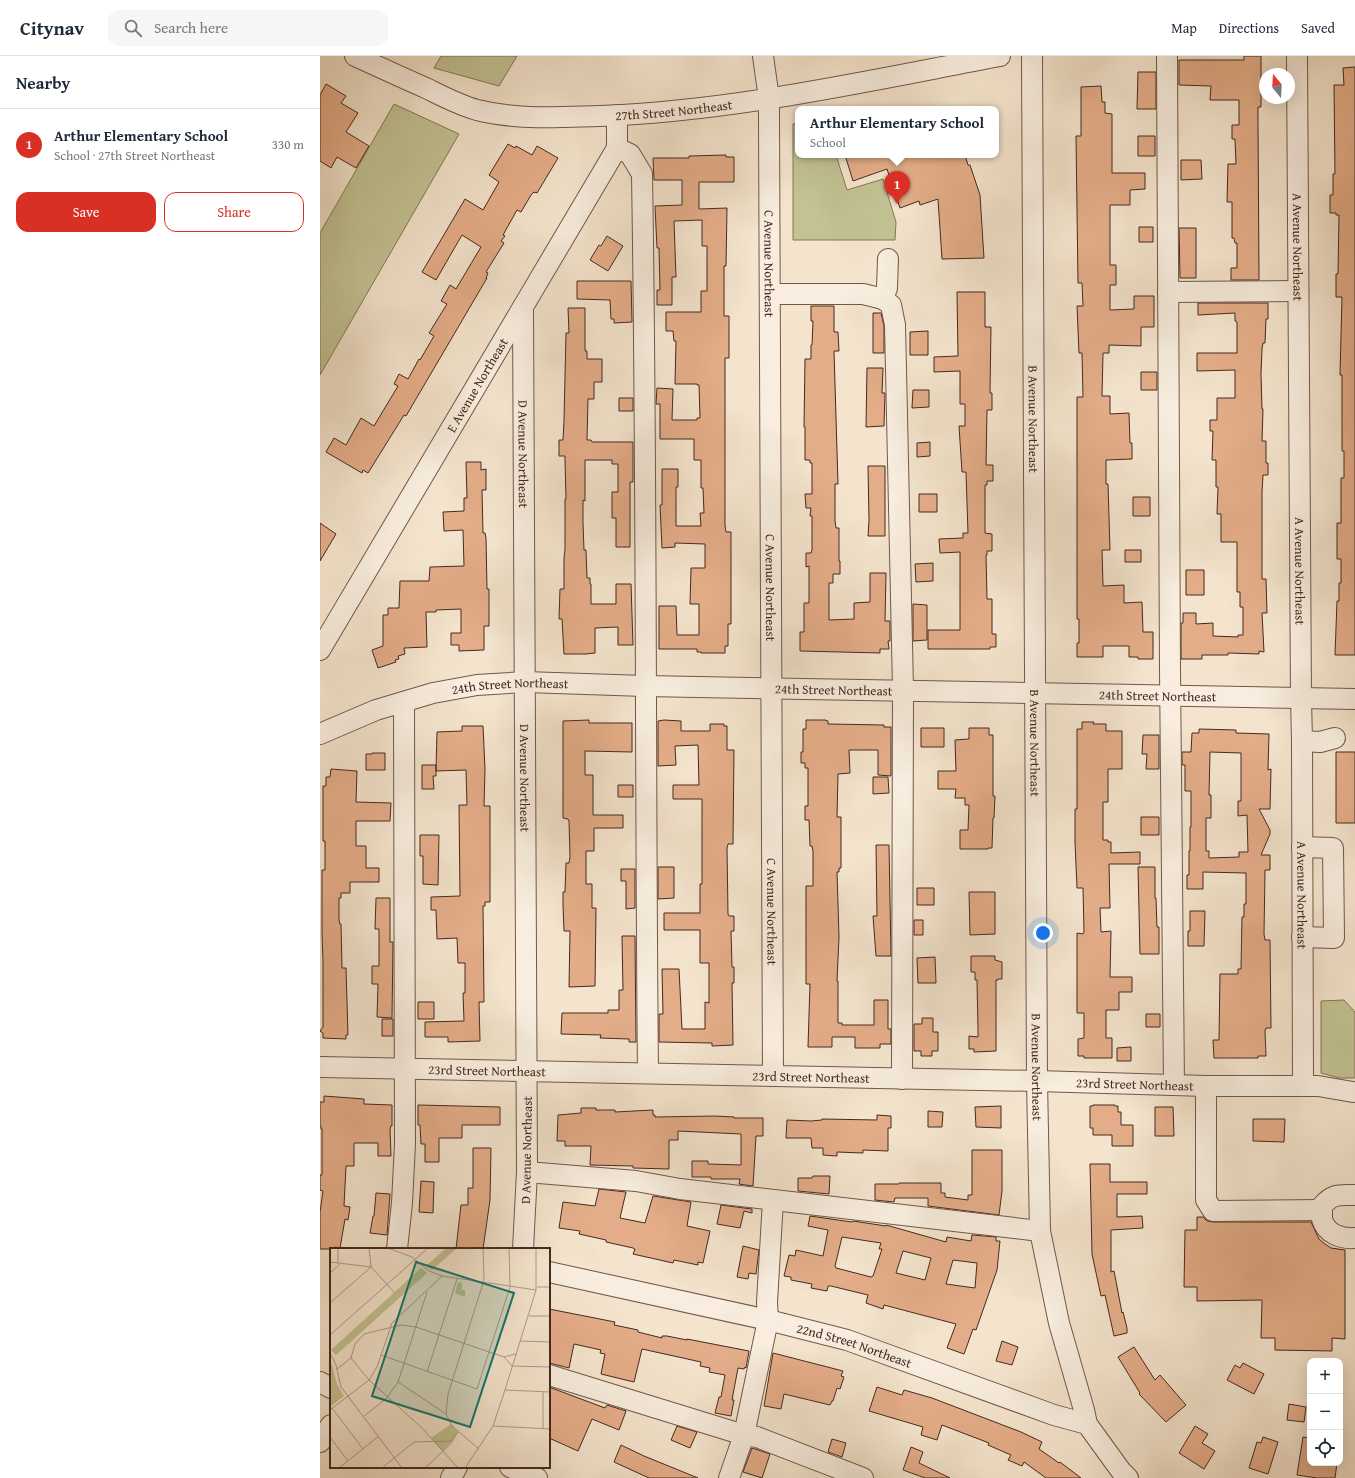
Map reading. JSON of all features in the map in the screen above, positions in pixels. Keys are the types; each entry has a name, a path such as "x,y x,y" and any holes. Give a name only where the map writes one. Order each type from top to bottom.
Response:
{"street":[{"name":"27th Street Northeast","path":"355,56 461,105 476,110 520,117 617,115 681,110 769,99 1000,56"},
{"name":"C Avenue Northeast","path":"763,56 769,99 773,1076"},
{"name":"B Avenue Northeast","path":"1032,56 1037,1081 1040,1231 1059,1323 1087,1424"},
{"path":"1167,56 1170,695 1174,1085"},
{"name":"A Avenue Northeast","path":"1297,56 1303,1086"},
{"path":"617,115 617,148 630,154 642,174 645,348 645,686 648,1073"},
{"name":"E Avenue Northeast","path":"320,650 617,148"},
{"path":"883,299 887,288 888,259"},
{"path":"1168,292 1298,291"},
{"path":"770,294 863,294 883,299 890,305 895,325 903,689 902,1079"},
{"name":"D Avenue Northeast","path":"523,307 527,1071 527,1172 523,1248"},
{"name":"24th Street Northeast","path":"320,734 376,710 433,693 477,685 525,682 645,686 903,689 1355,699"},
{"path":"397,1248 402,1203 405,1144 404,702"},
{"path":"1302,741 1320,742 1335,738"},
{"path":"1302,847 1333,848 1334,938 1302,937"},
{"name":"23rd Street Northeast","path":"320,1067 1037,1081 1206,1086 1318,1086 1353,1092"},
{"path":"1206,1086 1206,1200 1213,1210 1322,1210"},
{"path":"527,1172 636,1181 680,1189 1040,1231"},
{"path":"1355,1195 1340,1194 1329,1198 1322,1206 1322,1219 1330,1232 1344,1239 1355,1238"},
{"path":"729,1478 744,1435 768,1320 773,1200"},
{"name":"22nd Street Northeast","path":"550,1272 768,1320 847,1340 1054,1414 1087,1424"},
{"path":"550,1375 744,1435 757,1437 864,1478"},
{"path":"320,1382 330,1387"},
{"path":"1087,1424 1121,1471 1128,1478"},
{"path":"320,1442 330,1427"},
{"path":"451,1478 456,1468"},
{"path":"512,1468 537,1478"}],"green space":[{"path":"441,56 517,56 499,86 434,68"},
{"path":"394,104 459,134 320,375 320,233"},
{"path":"793,124 795,124 795,158 837,158 847,190 883,179 896,222 895,240 793,240"},
{"path":"1344,1000 1355,1012 1355,1078 1339,1078 1321,1073 1321,1001"}],"building":[{"path":"1244,56 1261,56 1261,68 1259,68 1259,104 1261,104 1261,107 1258,107 1259,280 1231,280 1231,268 1237,268 1237,243 1235,243 1234,238 1232,238 1232,202 1227,202 1228,164 1236,164 1235,139 1232,139 1232,125 1239,125 1239,100 1210,100 1211,86 1179,85 1179,60 1244,60"},
{"path":"1355,67 1355,655 1335,655 1337,601 1339,601 1339,583 1341,583 1341,559 1337,559 1337,523 1341,523 1341,478 1344,478 1344,451 1342,451 1342,375 1340,375 1342,297 1336,297 1339,215 1336,215 1336,213 1330,213 1330,195 1333,195 1333,174 1335,174 1334,85 1344,85 1343,68"},
{"path":"1138,72 1156,72 1156,109 1137,109"},
{"path":"326,84 346,96 341,103 358,113 346,132 369,146 356,168 337,157 331,168 320,161 320,95"},
{"path":"1101,86 1102,102 1105,102 1105,113 1112,114 1112,173 1145,173 1145,189 1130,190 1130,205 1110,205 1110,265 1116,265 1116,285 1110,285 1110,310 1134,309 1134,296 1154,296 1154,327 1141,327 1141,346 1109,345 1109,353 1103,353 1102,396 1110,396 1110,414 1129,413 1132,459 1106,460 1110,550 1102,550 1103,586 1124,585 1124,603 1142,602 1143,632 1153,632 1153,659 1138,659 1138,657 1129,657 1129,646 1103,646 1103,657 1077,657 1077,643 1079,643 1079,619 1077,619 1077,397 1083,397 1082,353 1079,353 1077,306 1083,306 1082,283 1078,283 1076,136 1081,136 1081,87"},
{"path":"1138,136 1155,136 1155,156 1138,156"},
{"path":"508,144 515,148 516,146 532,155 537,146 558,158 537,193 534,192 531,195 521,212 517,210 503,235 505,236 501,241 504,243 486,272 488,273 487,278 406,416 404,415 368,473 363,470 362,473 326,452 334,438 346,445 361,418 374,426 398,386 394,384 399,374 408,379 419,359 420,360 434,336 429,333 447,304 441,301 450,285 456,289 481,247 462,235 436,280 422,272 465,199 483,210 499,182 489,175"},
{"path":"726,155 726,157 734,157 734,182 699,182 699,209 727,208 726,266 724,266 724,316 729,316 729,358 725,358 725,525 726,532 731,532 731,624 728,624 728,646 725,646 725,653 701,653 697,652 697,649 659,649 659,606 676,606 677,635 699,635 699,604 690,604 691,568 705,568 705,544 675,543 675,547 662,548 660,505 662,505 662,469 678,469 678,487 676,487 676,526 701,526 700,513 704,513 703,488 701,488 701,460 694,460 694,439 660,439 660,404 656,404 657,388 673,389 672,420 697,420 697,418 700,418 699,385 675,384 676,341 674,341 673,331 666,331 666,312 701,312 701,291 707,291 707,246 702,246 702,220 674,221 676,277 672,277 672,305 657,305 657,290 660,290 659,248 657,248 655,206 682,205 682,180 654,180 653,158 689,158 689,156"},
{"path":"846,158 966,158 968,165 970,165 980,195 984,258 942,259 938,199 920,205 919,201 900,208 887,169 853,181"},
{"path":"1181,160 1201,160 1202,179 1181,180"},
{"path":"1139,227 1153,227 1153,242 1139,242"},
{"path":"1179,228 1196,228 1196,278 1180,278"},
{"path":"607,236 623,246 608,271 590,260 599,245 601,246"},
{"path":"577,281 631,281 632,322 614,323 614,319 611,319 610,300 577,299"},
{"path":"957,292 985,292 985,327 991,327 990,393 992,393 992,410 987,410 986,465 993,465 993,481 987,481 987,485 985,485 985,533 992,534 992,551 987,551 986,555 987,599 992,599 992,634 996,634 996,647 990,647 990,649 928,649 928,630 960,630 960,552 940,553 939,539 963,538 963,533 968,533 966,472 962,472 959,426 965,426 965,404 960,404 960,371 934,372 934,357 958,356"},
{"path":"1198,303 1268,303 1268,319 1266,319 1265,343 1263,343 1262,349 1261,374 1263,409 1262,441 1266,441 1266,463 1268,463 1268,475 1263,475 1262,492 1262,579 1266,579 1267,613 1262,613 1264,652 1259,651 1259,654 1228,653 1228,655 1202,655 1202,659 1181,659 1181,623 1183,623 1183,613 1196,613 1196,624 1213,623 1213,636 1238,637 1238,635 1243,635 1243,607 1240,607 1240,592 1237,592 1237,542 1221,542 1221,514 1217,514 1218,487 1216,487 1216,460 1212,460 1213,431 1210,431 1210,420 1217,420 1217,398 1235,398 1235,370 1197,371 1197,353 1237,353 1237,322 1235,321 1235,313 1198,315"},
{"path":"811,306 834,306 834,332 838,332 839,351 834,351 838,484 835,484 835,521 836,528 839,528 840,574 833,574 833,583 829,583 829,620 854,619 854,603 870,602 870,573 886,573 885,621 890,621 890,641 888,641 889,649 880,649 880,653 800,651 800,632 804,632 804,603 809,603 809,566 806,567 806,553 811,553 812,550 811,508 806,508 805,494 812,494 812,463 810,463 810,460 805,460 804,427 805,359 811,359 812,345 813,321 811,321"},
{"path":"568,308 585,308 585,351 587,351 587,359 602,359 602,382 594,382 594,399 588,399 587,440 591,440 592,442 633,442 633,482 630,482 630,547 616,547 616,518 612,518 612,492 618,492 618,464 612,464 612,460 585,460 585,501 583,500 583,523 587,578 590,578 591,584 591,604 616,604 616,584 631,584 633,645 618,645 618,627 595,628 595,653 586,654 564,654 562,619 559,619 560,589 564,589 566,499 565,456 559,456 559,440 563,440 566,333 569,333"},
{"path":"873,313 881,313 884,326 884,353 873,353"},
{"path":"928,331 928,355 910,355 910,332"},
{"path":"867,368 883,368 882,393 885,393 884,426 866,427"},
{"path":"1141,372 1157,372 1157,390 1141,390"},
{"path":"913,390 929,390 929,407 912,408"},
{"path":"619,398 633,398 633,411 619,411"},
{"path":"930,442 930,456 917,457 917,443"},
{"path":"466,462 481,462 481,470 486,469 486,490 482,490 483,533 485,533 486,538 487,589 489,589 489,626 484,626 484,650 459,651 459,645 451,645 451,633 461,633 461,609 436,610 436,612 426,612 427,647 404,648 405,654 398,656 399,659 395,660 396,662 378,668 372,650 383,646 383,615 388,615 388,608 399,608 400,581 429,581 430,567 464,566 463,530 444,531 443,512 464,511 464,498 467,498"},
{"path":"868,466 885,466 885,536 868,536"},
{"path":"919,494 937,494 937,512 919,512"},
{"path":"1133,497 1150,497 1150,516 1133,516"},
{"path":"320,523 336,534 320,561"},
{"path":"1125,550 1141,550 1141,562 1125,562"},
{"path":"933,563 933,581 916,582 915,564"},
{"path":"1186,570 1204,570 1204,595 1186,595"},
{"path":"913,604 927,605 927,640 913,641"},
{"path":"589,720 589,723 632,723 632,752 585,751 585,775 593,775 593,815 623,815 623,828 594,828 594,851 586,851 586,884 592,884 592,908 596,908 595,986 569,987 570,931 564,931 563,905 566,863 569,863 570,857 569,821 568,819 563,818 563,721"},
{"path":"806,720 825,720 828,721 828,724 884,725 884,727 891,727 891,776 878,775 878,750 849,750 850,773 838,774 837,817 841,817 841,868 839,868 839,872 837,872 839,937 837,981 838,1023 842,1023 842,1025 874,1025 874,1000 888,1000 888,1029 891,1029 891,1044 880,1044 880,1048 855,1048 855,1037 832,1037 832,1047 808,1047 810,984 806,984 806,886 813,886 813,851 812,846 810,846 809,820 805,820 805,806 808,806 808,768 805,768 805,763 801,763 801,752 803,752 803,729 806,729"},
{"path":"658,721 681,721 681,731 710,731 710,724 724,724 724,726 727,726 727,750 734,750 733,844 728,844 727,848 728,914 729,916 734,916 734,931 731,931 732,967 734,967 734,983 732,983 733,1045 712,1046 712,1043 659,1042 659,1014 663,1014 662,969 679,969 682,1029 705,1029 705,1002 709,1003 709,963 700,963 700,930 664,930 664,913 700,913 700,884 702,884 702,799 673,799 673,785 699,785 698,745 675,746 676,765 658,766"},
{"path":"1082,722 1106,724 1106,731 1122,731 1122,769 1108,769 1108,802 1103,802 1103,840 1108,840 1108,842 1111,842 1111,853 1140,852 1140,864 1109,864 1110,908 1100,908 1101,932 1111,931 1110,977 1132,977 1132,992 1119,992 1119,1010 1106,1010 1106,1038 1112,1038 1112,1058 1084,1058 1084,1056 1078,1056 1078,1039 1084,1038 1084,1013 1077,1013 1077,933 1083,934 1084,932 1083,888 1077,888 1075,809 1077,809 1077,729 1082,729"},
{"path":"462,726 483,726 485,769 484,806 490,806 490,902 485,902 485,906 483,906 484,1002 479,1002 480,1041 448,1042 448,1037 425,1037 425,1022 464,1021 463,993 465,993 465,963 458,963 457,938 437,939 436,910 431,910 431,897 460,896 459,805 467,805 466,770 436,771 437,732 462,731"},
{"path":"921,728 944,728 944,747 921,747"},
{"path":"969,728 989,728 989,735 993,735 993,796 995,796 992,848 988,849 960,849 960,830 968,830 969,805 965,805 965,798 955,798 956,789 938,789 938,771 956,771 955,740 969,739"},
{"path":"1199,729 1236,730 1236,733 1269,734 1268,770 1271,769 1270,809 1259,809 1270,830 1270,834 1261,855 1270,855 1270,870 1265,870 1264,934 1265,940 1270,940 1271,1028 1266,1028 1265,1031 1266,1056 1258,1056 1258,1058 1214,1058 1213,1040 1219,1040 1220,974 1238,974 1238,969 1241,969 1242,917 1244,917 1244,904 1246,904 1246,873 1203,872 1203,889 1187,889 1191,827 1191,791 1185,791 1185,765 1182,765 1182,752 1191,752 1192,733 1199,733","holes":["1210,752 1241,753 1241,801 1238,801 1238,816 1247,815 1248,852 1239,852 1239,857 1209,858 1209,851 1206,851 1206,818 1211,818 1211,795 1209,795"]},
{"path":"1143,735 1159,735 1159,769 1146,769 1147,754 1142,754"},
{"path":"1336,752 1355,752 1355,823 1336,823"},
{"path":"385,753 385,770 366,770 366,754"},
{"path":"422,765 436,765 436,776 433,776 434,789 422,789"},
{"path":"331,769 357,771 356,802 391,803 390,821 356,821 356,846 366,846 366,868 379,868 379,882 350,882 350,893 341,893 341,898 339,898 342,968 346,968 348,1035 346,1035 346,1039 323,1038 323,1033 320,1031 323,1027 322,870 325,870 325,841 323,841 323,786 326,786 326,777 330,777"},
{"path":"873,777 888,777 889,793 873,794"},
{"path":"618,785 633,785 633,797 618,797"},
{"path":"1141,817 1159,817 1159,835 1141,835"},
{"path":"420,835 439,835 438,885 423,884 423,856 420,856"},
{"path":"876,845 889,845 891,956 876,956 873,916 877,916"},
{"path":"658,867 674,867 674,898 658,899"},
{"path":"1138,867 1155,867 1155,898 1157,927 1159,927 1159,954 1140,954"},
{"path":"621,869 635,869 635,908 626,909 626,881 621,881"},
{"path":"917,888 934,888 934,905 917,905"},
{"path":"969,892 995,892 995,934 970,935"},
{"path":"376,898 390,898 390,942 393,942 392,1018 377,1017 378,984 372,984 372,966 379,966 379,929 375,929"},
{"path":"1190,911 1205,911 1204,946 1188,946"},
{"path":"914,920 923,920 923,935 914,935"},
{"path":"622,936 635,936 636,1042 629,1042 629,1039 600,1038 601,1035 561,1034 562,1013 608,1013 608,1010 619,1010 619,990 623,990"},
{"path":"971,956 995,956 995,960 1002,962 1002,979 996,980 996,1051 974,1052 974,1049 969,1049 969,1036 978,1037 977,980 975,980 975,972 971,972"},
{"path":"935,957 936,983 918,983 917,958"},
{"path":"418,1002 434,1002 434,1019 418,1019"},
{"path":"1146,1014 1160,1014 1160,1027 1146,1027"},
{"path":"922,1018 933,1018 933,1032 938,1032 938,1051 932,1051 932,1056 921,1056 921,1051 914,1051 914,1024 922,1024"},
{"path":"382,1019 393,1019 393,1036 382,1036"},
{"path":"1131,1047 1131,1061 1117,1061 1117,1048"},
{"path":"324,1096 364,1099 364,1104 392,1105 392,1126 390,1129 391,1156 378,1156 378,1143 354,1143 354,1166 346,1166 344,1206 350,1207 348,1220 345,1219 340,1248 335,1247 330,1249 320,1249 320,1212 323,1191 320,1190 320,1175 322,1175 322,1129 320,1126 320,1102 324,1102"},
{"path":"418,1105 500,1107 500,1125 462,1125 462,1138 439,1138 439,1162 425,1162 425,1144 421,1144 420,1125 418,1125"},
{"path":"1001,1106 1001,1128 976,1127 975,1107"},
{"path":"1090,1106 1118,1106 1118,1112 1121,1112 1121,1125 1133,1125 1133,1146 1112,1146 1112,1135 1093,1135 1093,1128 1090,1128"},
{"path":"1155,1107 1173,1107 1174,1136 1155,1136"},
{"path":"581,1108 615,1110 615,1112 653,1110 653,1115 655,1115 655,1117 715,1116 734,1118 763,1118 763,1136 756,1136 753,1186 739,1184 740,1179 711,1179 711,1177 692,1177 692,1161 708,1161 708,1164 741,1165 741,1134 678,1131 678,1140 669,1140 669,1169 590,1165 591,1146 565,1146 565,1141 557,1141 558,1115 581,1113"},
{"path":"928,1111 943,1112 942,1127 928,1127"},
{"path":"877,1115 891,1116 891,1128 888,1128 888,1151 863,1150 863,1153 837,1152 837,1156 823,1155 823,1148 812,1148 811,1138 786,1138 787,1120 877,1120"},
{"path":"1253,1119 1285,1119 1284,1142 1253,1141"},
{"path":"473,1148 491,1148 490,1200 483,1248 456,1248 461,1205 468,1205 468,1188 473,1188"},
{"path":"972,1150 1002,1150 1002,1191 999,1215 928,1206 928,1198 895,1198 894,1202 875,1200 875,1184 941,1183 941,1193 945,1193 945,1197 968,1200 968,1195 972,1195"},
{"path":"1090,1164 1110,1164 1110,1182 1147,1182 1147,1194 1117,1194 1117,1217 1142,1216 1143,1228 1111,1230 1111,1272 1114,1271 1122,1313 1123,1312 1127,1328 1127,1333 1114,1336 1105,1295 1101,1296 1092,1254"},
{"path":"813,1176 830,1176 829,1194 798,1191 798,1178 812,1178"},
{"path":"421,1181 434,1182 433,1213 419,1212"},
{"path":"599,1189 626,1192 620,1218 645,1223 653,1196 691,1202 687,1226 710,1231 703,1263 698,1262 698,1265 674,1260 673,1263 633,1254 635,1249 633,1248 579,1234 580,1231 559,1228 563,1202 595,1206"},
{"path":"376,1193 390,1194 387,1235 370,1233 374,1216"},
{"path":"721,1205 752,1209 752,1213 744,1211 740,1228 717,1224"},
{"path":"810,1216 886,1225 946,1242 947,1237 971,1241 972,1235 996,1237 996,1241 1000,1241 997,1270 976,1330 973,1329 964,1354 947,1348 956,1324 884,1305 883,1309 866,1303 868,1295 831,1286 828,1286 827,1291 811,1288 812,1284 791,1280 791,1277 784,1276 789,1255 795,1256 796,1250 823,1256 828,1230 808,1226","holes":["842,1237 881,1243 879,1249 882,1249 873,1276 871,1277 836,1268 835,1266","903,1251 931,1258 925,1280 896,1273","953,1260 977,1263 975,1288 946,1284"]},
{"path":"1197,1217 1203,1217 1207,1221 1213,1222 1311,1222 1319,1239 1325,1244 1331,1248 1345,1250 1345,1339 1332,1338 1332,1351 1275,1350 1275,1338 1261,1338 1262,1300 1197,1301 1197,1287 1184,1287 1185,1230 1197,1230"},
{"path":"743,1246 759,1250 756,1274 749,1273 748,1279 737,1277"},
{"path":"550,1309 615,1322 614,1325 638,1330 638,1332 662,1338 662,1336 667,1336 749,1351 746,1368 738,1368 732,1400 734,1400 731,1416 715,1413 719,1397 721,1397 725,1375 709,1372 710,1368 700,1366 701,1362 642,1349 634,1382 601,1374 605,1354 600,1353 601,1350 574,1344 569,1368 550,1363"},
{"path":"1002,1341 1018,1347 1012,1365 996,1361"},
{"path":"1134,1347 1155,1380 1160,1375 1186,1405 1166,1422 1139,1394 1140,1393 1118,1357"},
{"path":"773,1353 843,1371 841,1376 844,1377 840,1389 837,1388 833,1401 830,1405 784,1394 781,1409 764,1406"},
{"path":"1243,1363 1264,1374 1254,1394 1227,1380 1235,1365 1240,1368"},
{"path":"550,1387 605,1408 607,1405 626,1411 619,1430 592,1419 578,1451 550,1438"},
{"path":"877,1387 902,1395 904,1390 932,1398 1021,1432 1042,1442 1039,1449 1059,1463 1060,1462 1081,1478 1046,1478 1024,1462 1022,1466 1008,1460 1011,1455 988,1445 989,1443 942,1425 937,1440 921,1435 923,1427 869,1411"},
{"path":"1289,1404 1306,1407 1304,1422 1287,1420"},
{"path":"677,1426 697,1432 690,1448 671,1440"},
{"path":"1195,1426 1208,1434 1202,1443 1215,1451 1204,1469 1179,1453"},
{"path":"1263,1437 1278,1442 1268,1474 1249,1468 1257,1442 1261,1443"},
{"path":"1303,1437 1307,1438 1307,1466 1337,1466 1335,1478 1317,1478 1297,1475"},
{"path":"832,1439 846,1443 842,1457 828,1452"},
{"path":"621,1445 698,1478 649,1478 614,1462"},
{"path":"911,1447 923,1452 919,1463 950,1478 925,1478 903,1470"},
{"path":"752,1448 770,1454 762,1478 743,1472"}],"place":[{"name":"Arthur Elementary School","path":"897,204"}]}
